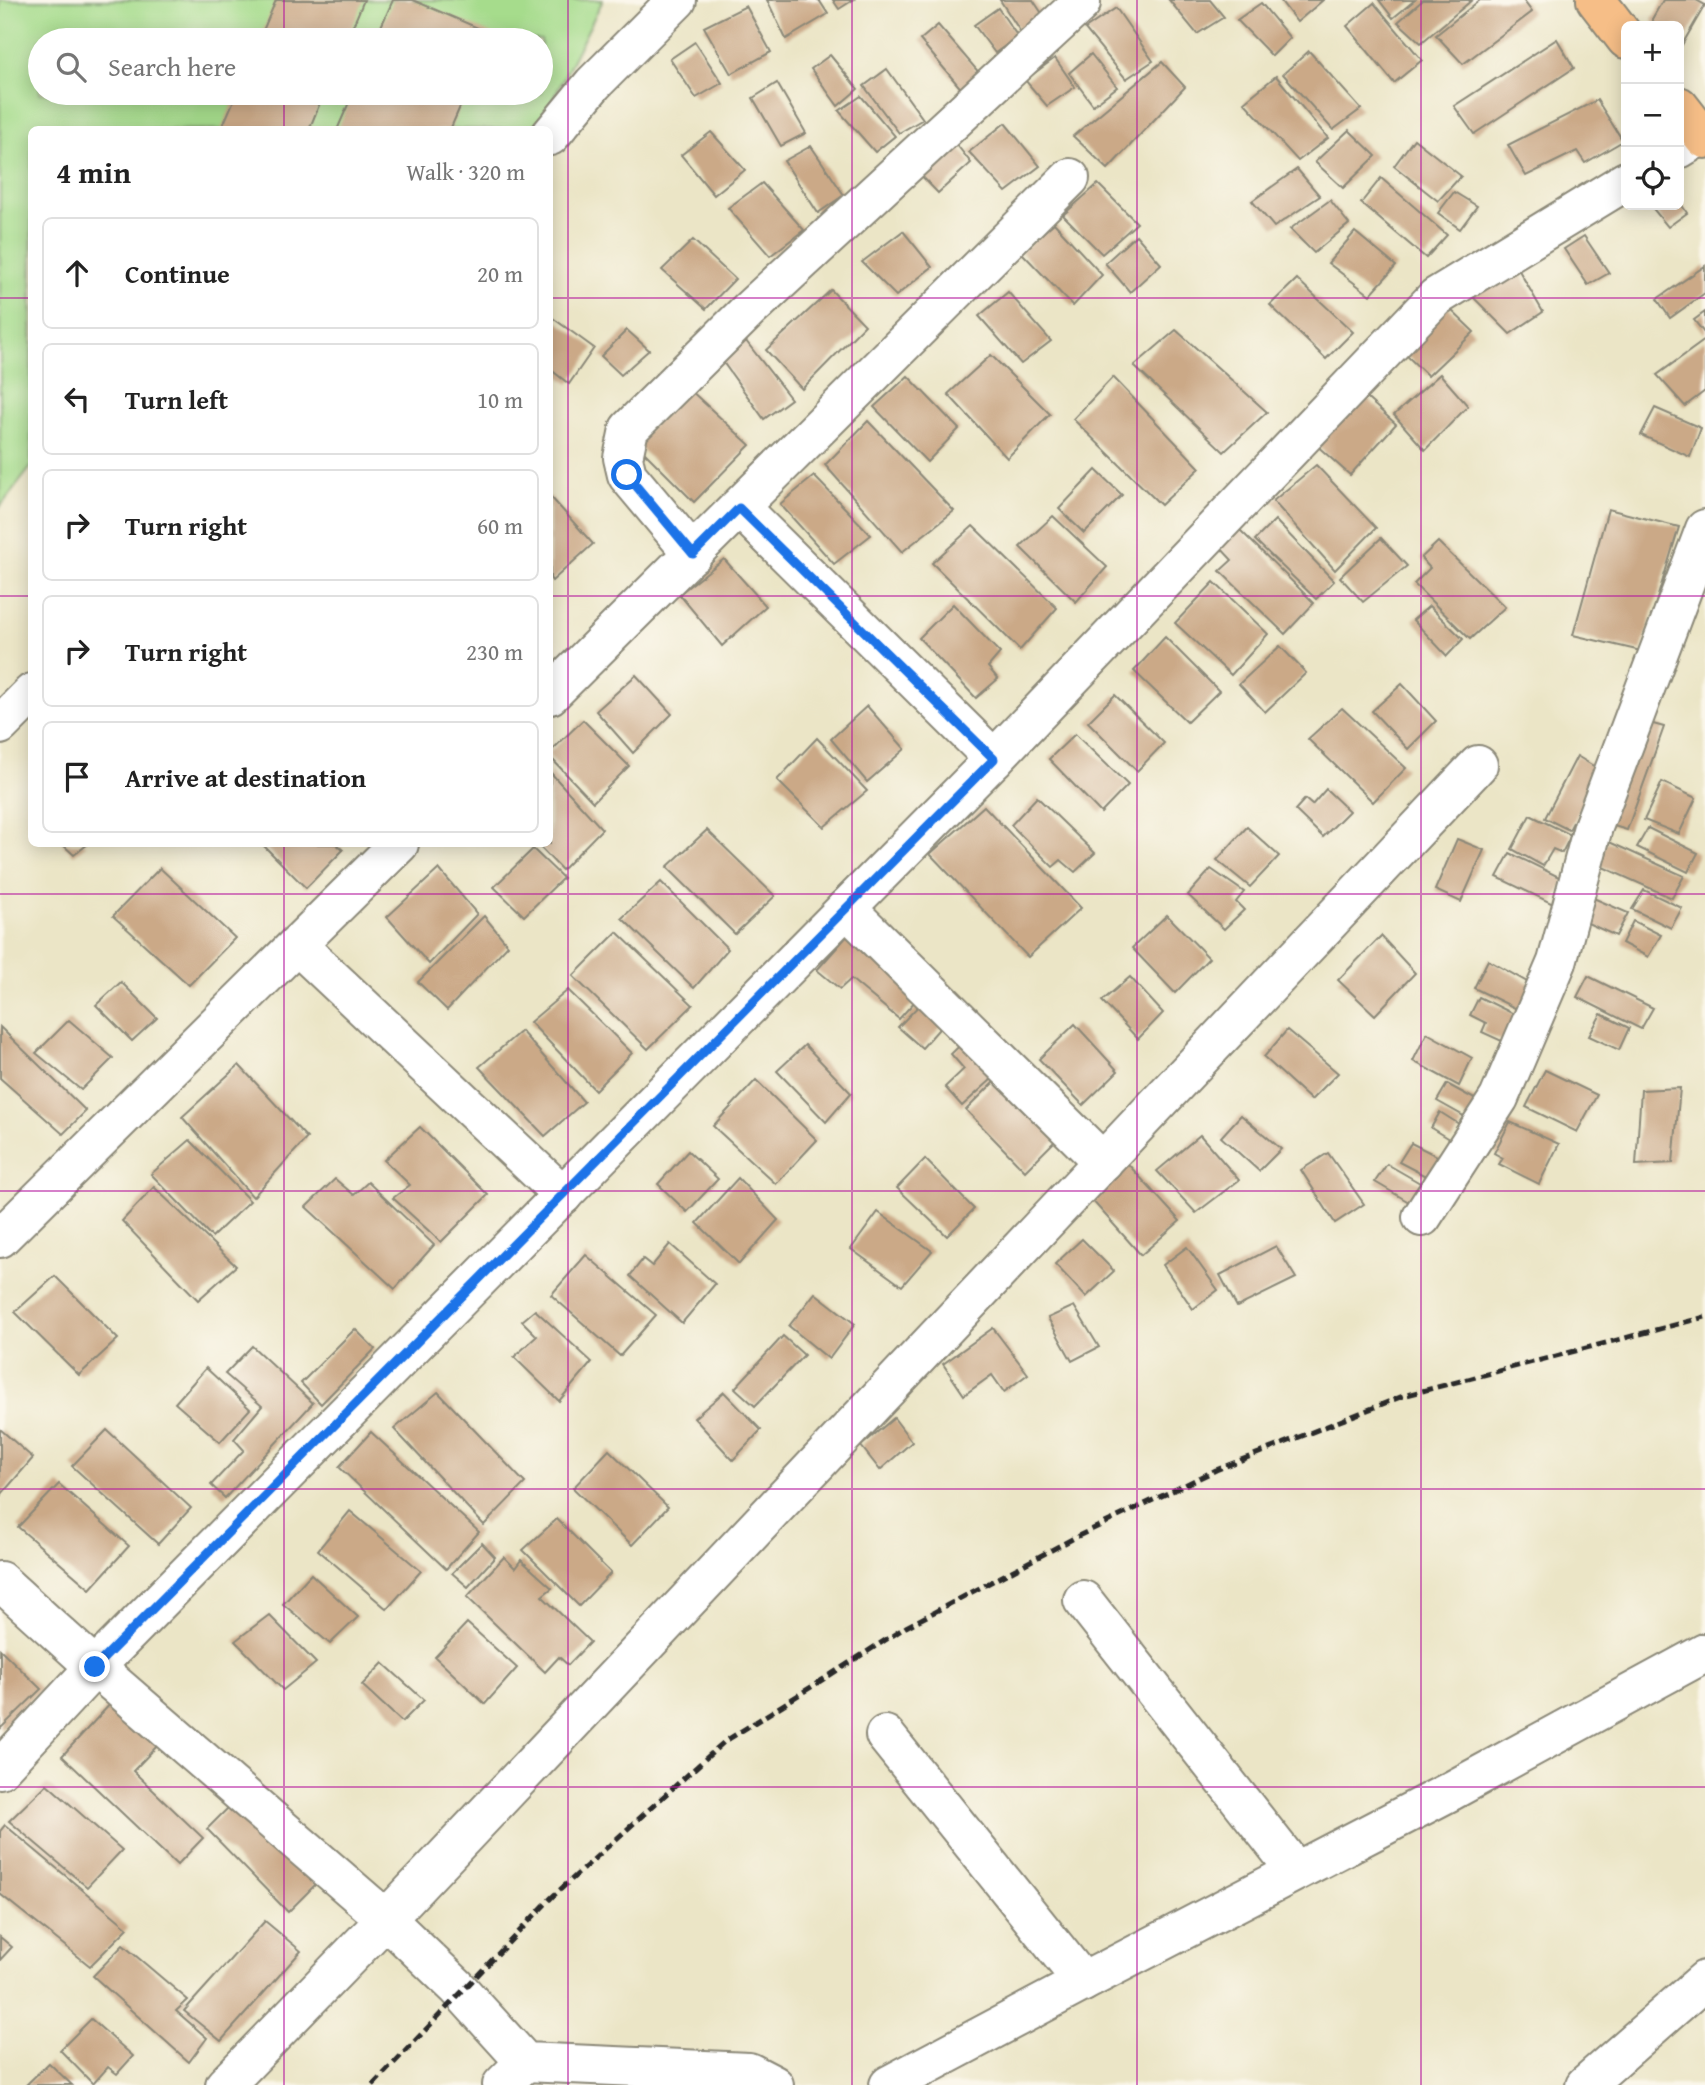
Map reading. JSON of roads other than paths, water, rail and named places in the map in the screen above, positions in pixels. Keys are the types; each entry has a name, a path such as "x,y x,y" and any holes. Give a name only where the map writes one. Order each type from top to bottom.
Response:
{"main road":[{"path":"1596,0 1621,32"}],"street":[{"path":"553,132 593,84 677,0"},
{"path":"693,554 627,475 623,458 629,429 749,310 1081,3"},
{"path":"553,692 1070,178"},
{"path":"0,1769 95,1667 994,759 1436,297 1621,184"},
{"path":"739,508 994,759"},
{"path":"1422,1217 1499,1098 1557,962 1593,827 1705,529"},
{"path":"0,725 28,697"},
{"path":"225,2085 386,1919 1478,765"},
{"path":"0,1238 397,847"},
{"path":"846,908 1103,1162"},
{"path":"297,945 563,1195"},
{"path":"0,1581 95,1667 386,1919 457,1987 514,2073 749,2072 774,2085"},
{"path":"1083,1601 1296,1871"},
{"path":"890,2085 1451,1791 1705,1653"},
{"path":"885,1735 1083,1982"},
{"path":"1585,2085 1705,1980"}],"railway":[{"path":"373,2085 552,1897 724,1742 906,1627 1076,1537 1216,1470 1403,1396 1705,1317"}]}
